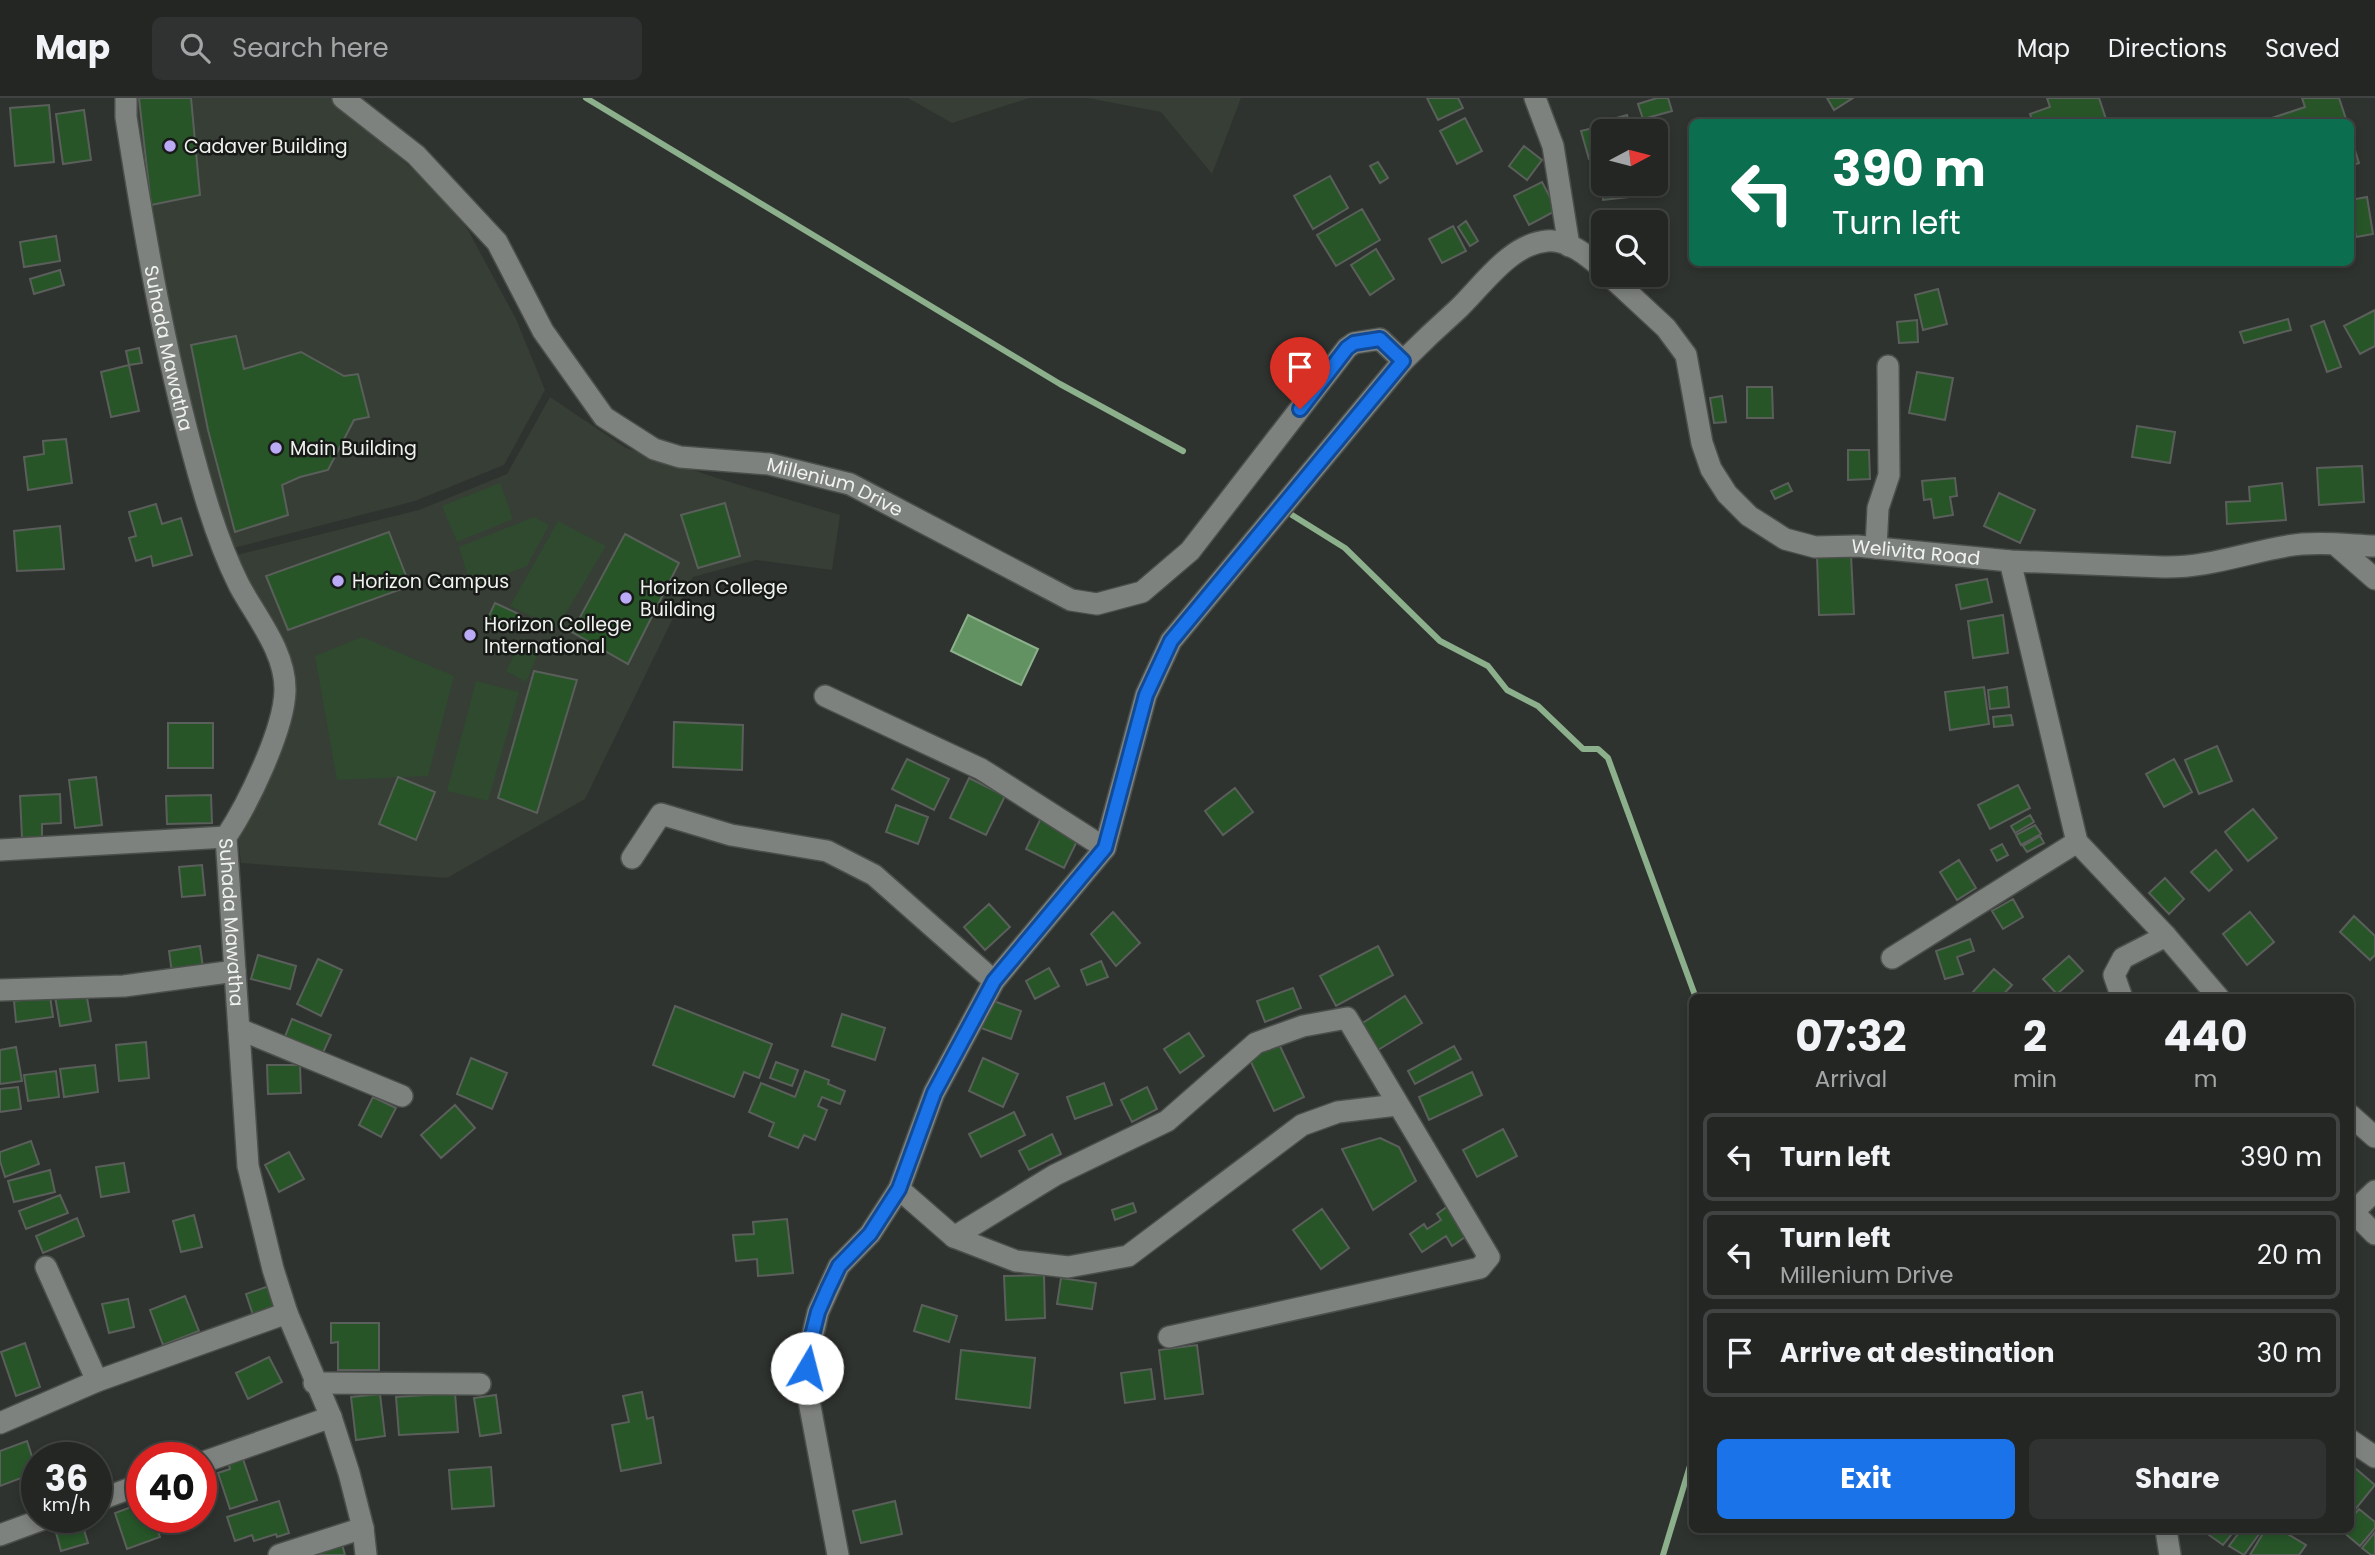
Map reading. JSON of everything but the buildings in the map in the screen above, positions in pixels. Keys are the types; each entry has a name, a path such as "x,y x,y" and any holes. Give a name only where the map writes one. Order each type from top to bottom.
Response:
{"street":[{"name":"Suhada Mawatha","path":"126,98 126,117 150,262 168,351 205,497 229,562 280,663 285,689 282,714 261,770 239,817 226,837 248,1166 273,1269 287,1313 331,1417 349,1473 363,1528 366,1555"},
{"name":"Millenium Drive","path":"343,98 416,155 497,242 544,331 604,417 654,449 680,457 769,464 850,484 1071,600 1097,604 1142,592 1190,551 1347,348 1354,343 1380,339 1403,361"},
{"path":"1535,98 1553,146 1569,246"},
{"path":"838,1555 806,1385 808,1351 818,1312 839,1266 870,1234 899,1189 934,1093 994,981 1105,848 1146,695 1171,641 1403,361 1432,330 1513,255 1535,243 1548,240 1558,241 1591,258"},
{"name":"Welivita Road","path":"1622,287 1666,328 1686,355 1702,443 1711,469 1727,494 1749,516 1785,540 1815,547 1876,548 2010,561 2189,568 2290,545 2375,547"},
{"path":"1876,548 1878,508 1889,475 1888,366"},
{"path":"2336,545 2375,579"},
{"path":"2010,561 2077,842 2166,936 2216,994"},
{"path":"825,696 981,769 1105,848"},
{"path":"632,858 661,814 731,835 827,851 874,875 994,981"},
{"path":"0,850 226,837"},
{"path":"1892,958 2077,842"},
{"path":"2121,994 2114,975 2123,958 2166,936"},
{"path":"0,990 124,986 235,971"},
{"path":"954,1237 1055,1175 1167,1121 1256,1043 1303,1026 1347,1018 1489,1258 1479,1268 1169,1337"},
{"path":"239,1029 402,1096"},
{"path":"899,1189 954,1237 1016,1261 1068,1267 1128,1256 1301,1125 1338,1112 1397,1105"},
{"path":"2354,1119 2375,1137"},
{"path":"2354,1212 2375,1191"},
{"path":"2354,1216 2375,1234"},
{"path":"46,1267 97,1381"},
{"path":"0,1423 97,1381 287,1313"},
{"path":"314,1382 480,1384"},
{"path":"217,1457 331,1417"},
{"path":"2354,1443 2375,1457"},
{"path":"0,1535 21,1527"},
{"path":"279,1555 363,1528"},
{"path":"2166,1533 2170,1555"}],"shaded area":[{"path":"136,98 332,98 442,195 468,230 516,319 545,390 504,465 415,501 230,549 177,350 144,178"},
{"path":"908,98 1029,98 952,123"},
{"path":"1088,98 1241,98 1212,174 1161,112"},
{"name":"Horizon College International","path":"550,397 626,448 840,515 832,570 756,560 693,577 585,799 447,878 241,863 238,837 292,701 233,556 419,510 507,474"},
{"path":"500,483 513,519 457,542 442,506"},
{"path":"534,517 549,525 527,566 471,587 459,547"},
{"path":"558,521 606,546 557,628 510,606"},
{"path":"968,615 1038,649 1021,685 951,651"},
{"path":"362,637 454,676 428,776 337,780 315,656"},
{"path":"523,638 541,647 526,682 506,671"},
{"path":"476,681 519,692 488,801 447,791"}],"waterway":[{"path":"586,98 1060,384 1183,451"},
{"path":"1292,515 1345,548 1440,641 1488,666 1507,690 1538,706 1583,749 1598,749 1608,758 1695,994"},
{"path":"1663,1555 1689,1469"}],"place":[{"name":"Cadaver Building","path":"170,146"},
{"name":"Main Building","path":"276,448"},
{"name":"Horizon Campus","path":"338,581"},
{"name":"Horizon College Building","path":"626,598"},
{"name":"Horizon College International","path":"470,635"}],"route":[{"path":"807,1368 808,1351 818,1312 839,1266 870,1234 899,1189 934,1093 994,981 1105,848 1146,695 1171,641 1403,361 1380,339 1354,343 1347,348 1300,409"}]}
